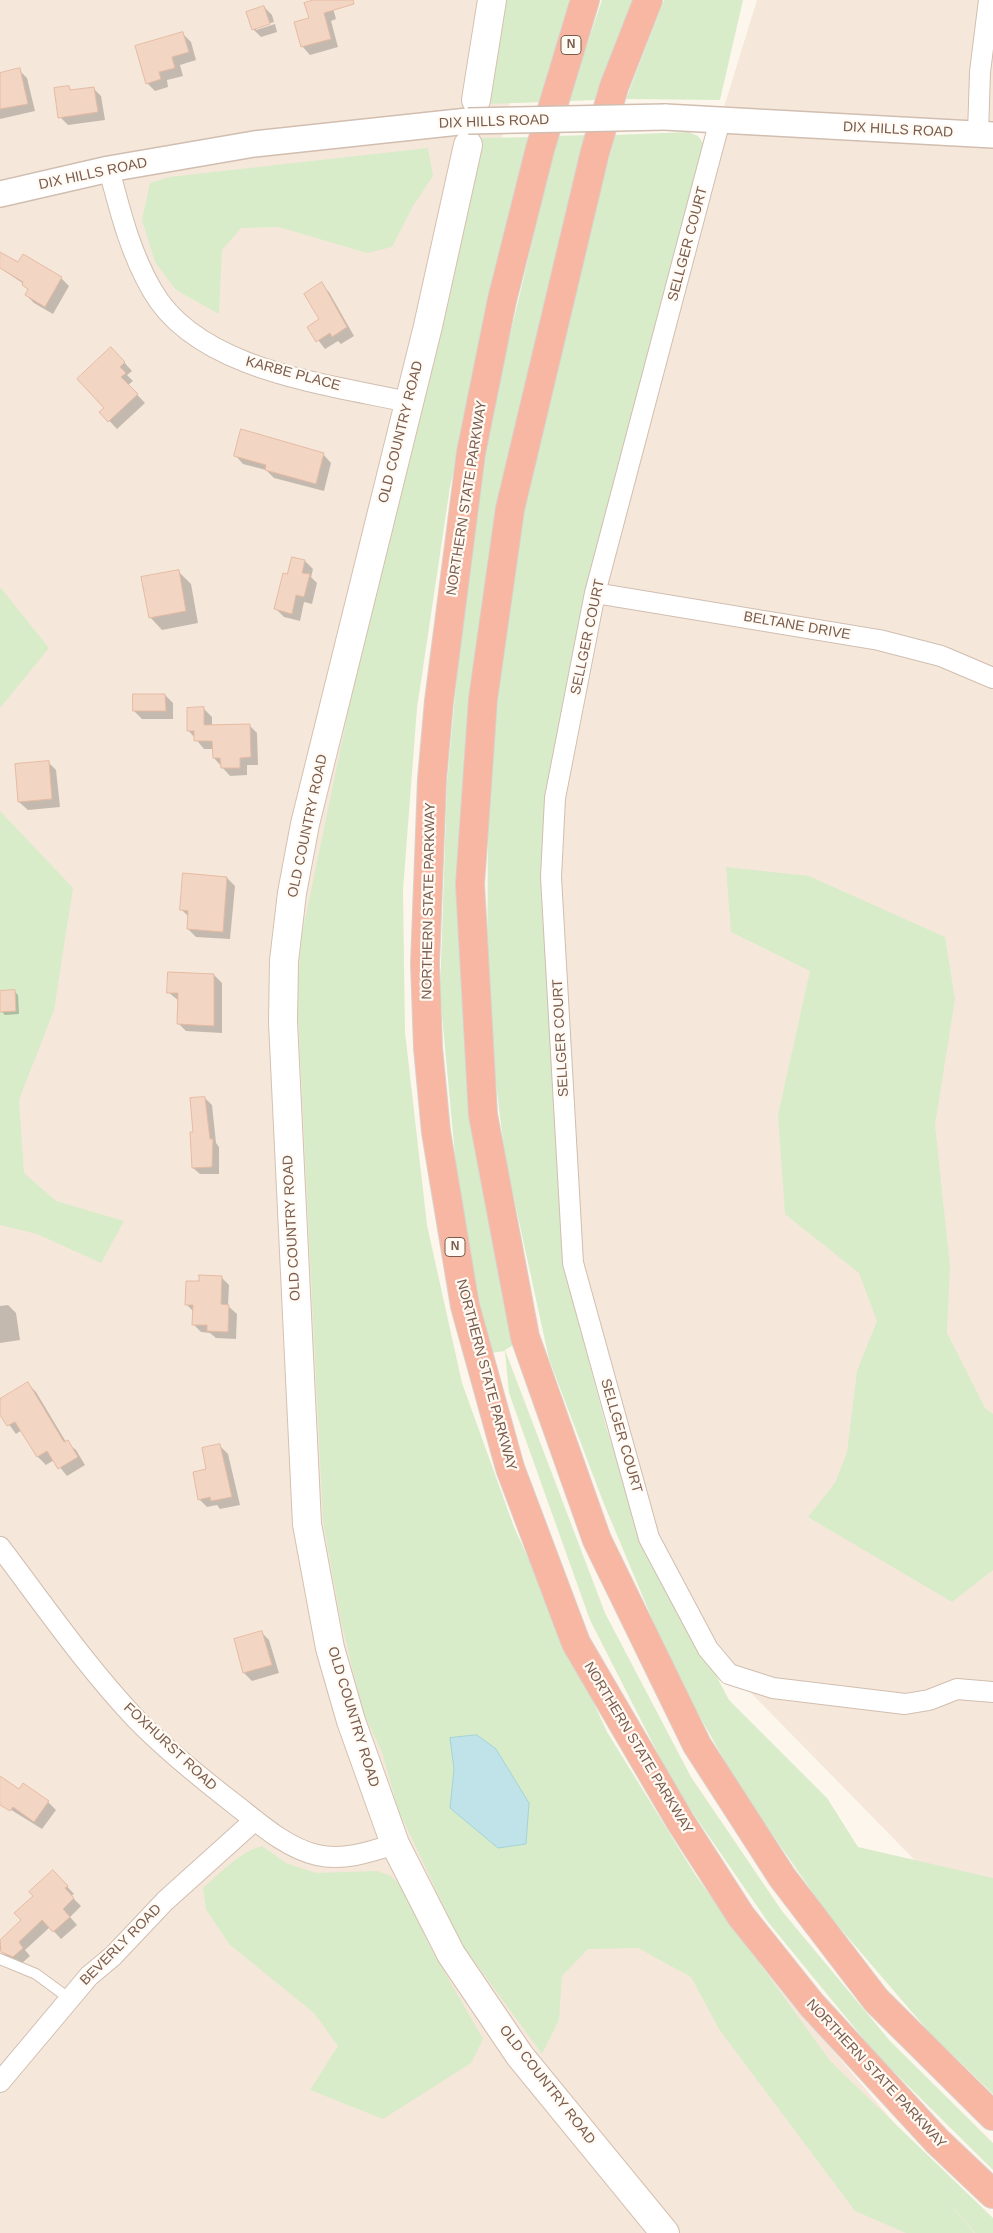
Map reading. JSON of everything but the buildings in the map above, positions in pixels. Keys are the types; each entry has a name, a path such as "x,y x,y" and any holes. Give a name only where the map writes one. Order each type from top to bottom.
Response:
{"highway":[{"name":"NORTHERN STATE PARKWAY","path":"585,0 540,149 502,300 471,453 439,701 432,779 425,964 427,1020 436,1132 465,1306 510,1468 576,1643 675,1812 741,1916 812,2005 937,2141 993,2194"},
{"path":"648,0 614,87 595,152 510,509 483,699 470,884 483,1115 525,1338 597,1540 697,1745 782,1876 876,2000 993,2116"}],"main road":[{"path":"476,100 492,0"},
{"name":"OLD COUNTRY ROAD","path":"468,145 428,326 305,824 292,893 284,961 282,1022 307,1524 335,1666 350,1721 395,1844 451,1954 520,2056 665,2233"}],"street":[{"path":"986,134 980,72 989,0"},
{"name":"DIX HILLS ROAD","path":"0,194 109,169 254,144 468,121 665,117 986,134"},
{"name":"SELLGER COURT","path":"720,120 595,593 555,798 552,877 573,1253 578,1282 650,1538 708,1649 729,1674 773,1688 905,1704 929,1700 957,1689 993,1692"},
{"name":"KARBE PLACE","path":"109,169 136,260 153,292 175,320 203,341 236,359 263,369 408,402"},
{"name":"BELTANE DRIVE","path":"595,593 879,640 941,656 993,678"},
{"name":"FOXHURST ROAD","path":"0,1547 91,1667 137,1720 171,1752 254,1820 287,1842 317,1855 333,1857 359,1855 395,1844"},
{"name":"BEVERLY ROAD","path":"0,2082 89,1976 113,1956 165,1901 254,1820"}],"lane":[{"path":"0,1959 36,1974 70,1999"}],"shaded area":[{"path":"0,0 532,0 353,823 375,1253 545,1709 987,2233 0,2233"},
{"path":"757,0 993,0 993,1940 708,1649 649,1538 573,1263 555,798 720,120"}],"green space":[{"path":"501,0 576,0 542,102 487,104"},
{"path":"602,0 636,0 595,100 568,101"},
{"path":"664,0 743,0 720,100 626,99"},
{"path":"688,132 698,136 703,143 604,533 542,889 561,1222 572,1297 607,1430 645,1539 729,1700 827,1798 858,1847 993,1878 993,2094 930,2033 827,1913 740,1788 674,1671 604,1504 549,1359 505,1157 487,1009 488,811 508,585 546,401 615,135"},
{"path":"591,135 483,622 463,783 462,994 490,1226 517,1343 505,1350 605,1613 691,1777 782,1911 890,2041 993,2143 993,2170 876,2054 768,1922 675,1787 590,1620 509,1393 505,1351 491,1353 462,1230 440,994 447,783 462,620 492,412 557,136"},
{"path":"537,137 450,487 417,708 403,890 405,1032 427,1225 462,1383 514,1527 607,1732 696,1876 831,2062 993,2218 993,2233 975,2233 925,2174 974,2233 906,2233 855,2211 719,2029 691,1977 638,1948 588,1949 562,1976 559,2020 542,2054 461,1943 398,1809 382,1752 363,1712 341,1621 323,1521 297,993 302,934 359,660 449,301 482,138"},
{"path":"428,148 433,176 413,206 392,247 367,253 279,227 241,228 222,250 219,314 176,290 155,262 142,220 150,183 169,177"},
{"path":"0,587 49,648 0,708"},
{"path":"0,811 73,888 54,1010 19,1100 24,1173 56,1201 124,1221 101,1263 37,1234 0,1225"},
{"path":"726,867 809,876 945,937 955,999 935,1125 950,1266 947,1333 985,1408 993,1414 993,1570 952,1602 808,1517 835,1483 847,1452 857,1371 877,1321 859,1273 785,1214 778,1115 810,971 731,932"},
{"path":"262,1846 286,1863 316,1873 377,1871 391,1876 400,1885 430,1947 483,2039 471,2063 383,2119 310,2090 338,2046 314,2013 229,1944 206,1909 203,1888 238,1858"}],"water":[{"path":"477,1735 496,1749 529,1803 526,1844 498,1848 450,1808 454,1769 450,1738"}]}
